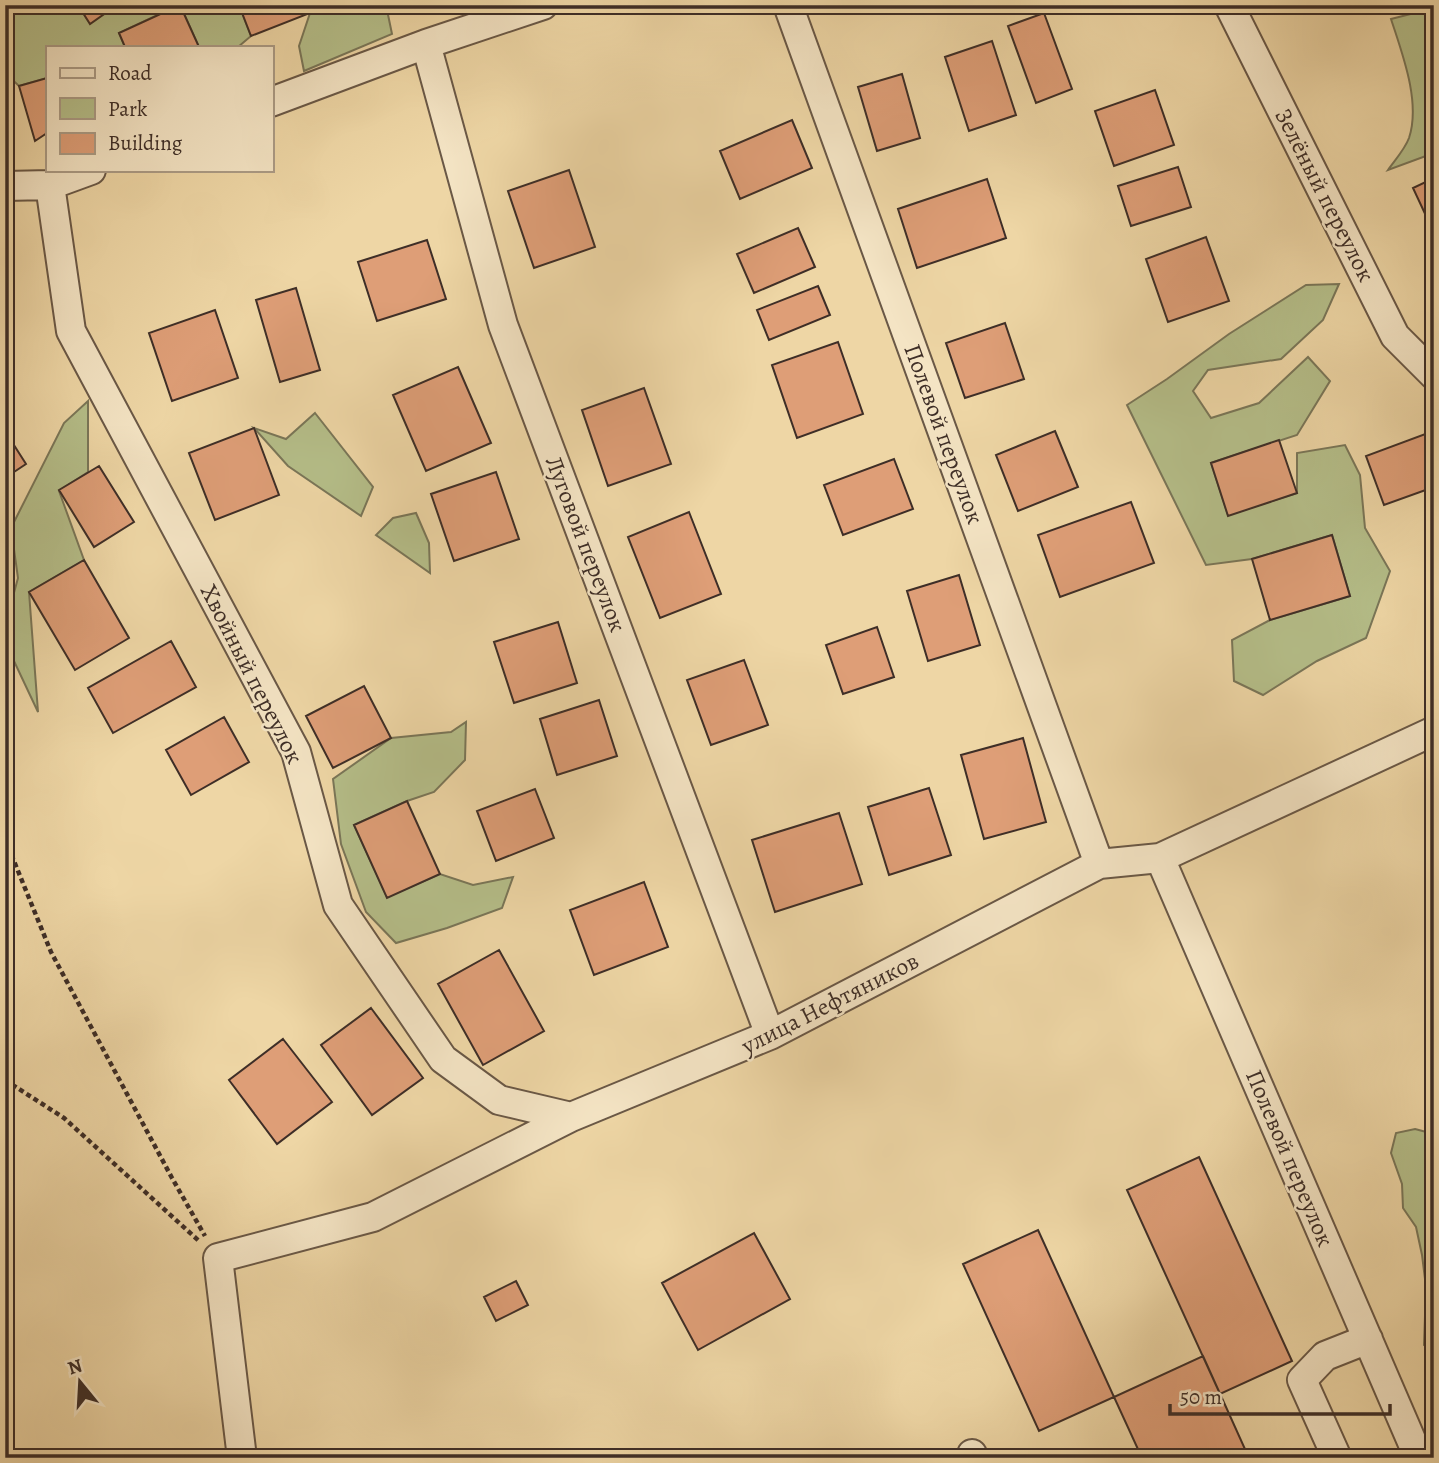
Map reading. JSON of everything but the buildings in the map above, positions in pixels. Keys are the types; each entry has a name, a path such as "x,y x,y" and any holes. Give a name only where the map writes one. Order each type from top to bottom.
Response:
{"street":[{"path":"273,102 426,44 543,5"},
{"name":"Полевой переулок","path":"788,5 1099,864"},
{"name":"Зелёный переулок","path":"1229,5 1395,335 1434,375"},
{"name":"Луговой переулок","path":"426,44 503,325 770,1035"},
{"path":"5,187 50,185 86,172"},
{"name":"Хвойный переулок","path":"50,185 71,331 296,752 338,905 443,1059 499,1100 571,1117"},
{"name":"улица Нефтяников","path":"218,1258 373,1217 571,1117 770,1035 1099,864 1160,858 1434,731"},
{"name":"Полевой переулок","path":"1160,858 1419,1458"},
{"path":"218,1258 242,1458"},
{"path":"1337,1458 1301,1380 1325,1356 1368,1339"}],"path":[{"path":"5,839 51,952 218,1258"},
{"path":"5,1080 64,1118 218,1258"}],"green space":[{"path":"5,5 78,5 90,23 117,5 179,5 119,33 125,46 46,46 46,78 19,86 5,73"},
{"path":"180,5 239,5 251,36 239,46 199,46"},
{"path":"307,5 386,5 392,34 304,71 299,46 310,13"},
{"path":"1434,8 1434,153 1388,170 1409,138 1413,109 1409,78 1391,19"},
{"path":"1339,284 1323,320 1281,359 1208,370 1193,391 1211,418 1259,403 1308,357 1330,381 1297,435 1211,463 1228,515 1297,493 1297,453 1345,445 1360,475 1365,528 1390,571 1366,638 1317,661 1263,695 1234,681 1232,640 1270,620 1350,596 1332,535 1252,559 1206,565 1127,405 1229,334 1306,285"},
{"path":"88,401 88,472 59,491 84,560 29,592 38,712 5,642 5,626 18,578 11,528 64,423"},
{"path":"315,413 373,487 361,516 288,466 254,428 286,439"},
{"path":"416,513 429,543 430,573 376,535 393,518"},
{"path":"466,722 465,760 434,792 354,825 387,897 440,874 473,885 513,877 502,908 396,943 366,912 341,844 333,779 391,738 451,732"},
{"path":"1415,1129 1434,1134 1434,1352 1424,1345 1426,1287 1416,1227 1403,1208 1402,1184 1391,1153 1396,1133"}]}
